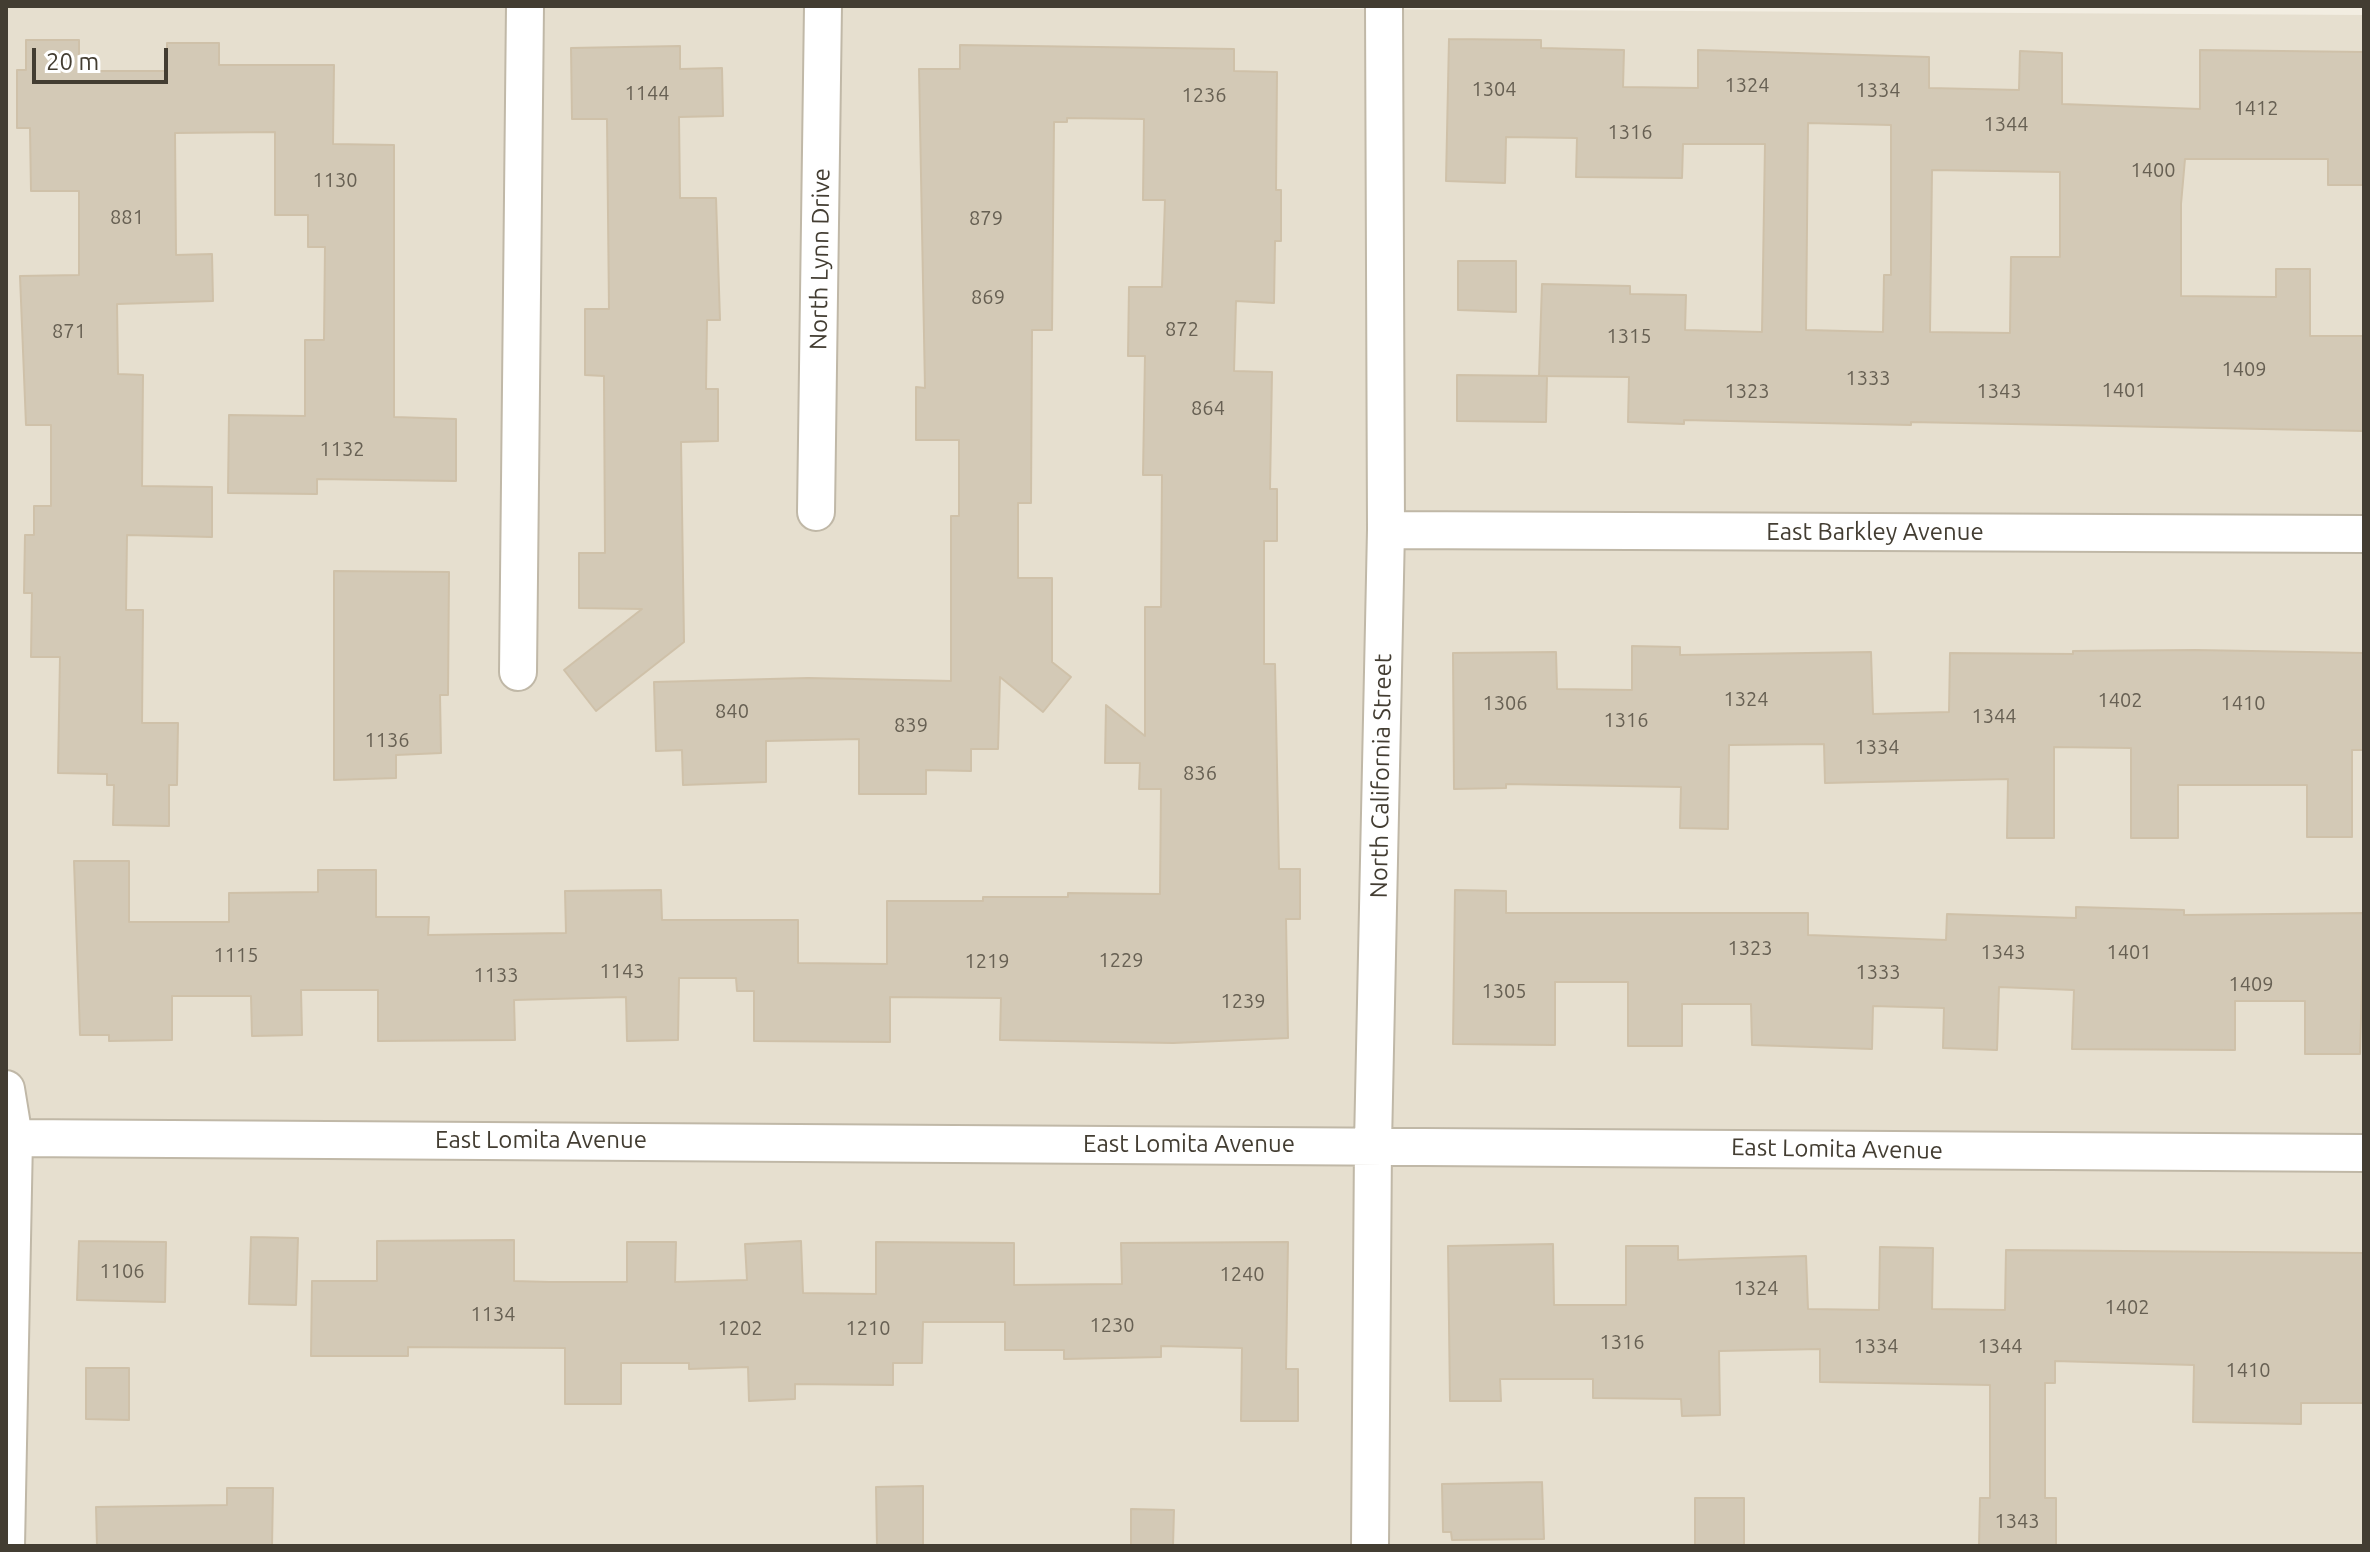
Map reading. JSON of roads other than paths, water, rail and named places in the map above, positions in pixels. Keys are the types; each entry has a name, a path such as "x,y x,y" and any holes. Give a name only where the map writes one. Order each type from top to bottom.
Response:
{"street":[{"path":"518,672 525,6"},
{"name":"North Lynn Drive","path":"816,512 823,6"},
{"name":"North California Street","path":"1370,1546 1373,1144 1386,530 1384,6"},
{"name":"East Barkley Avenue","path":"1386,530 2364,534"},
{"path":"6,1089 14,1138 6,1546"},
{"name":"East Lomita Avenue","path":"14,1138 1373,1144 2364,1153"}]}
